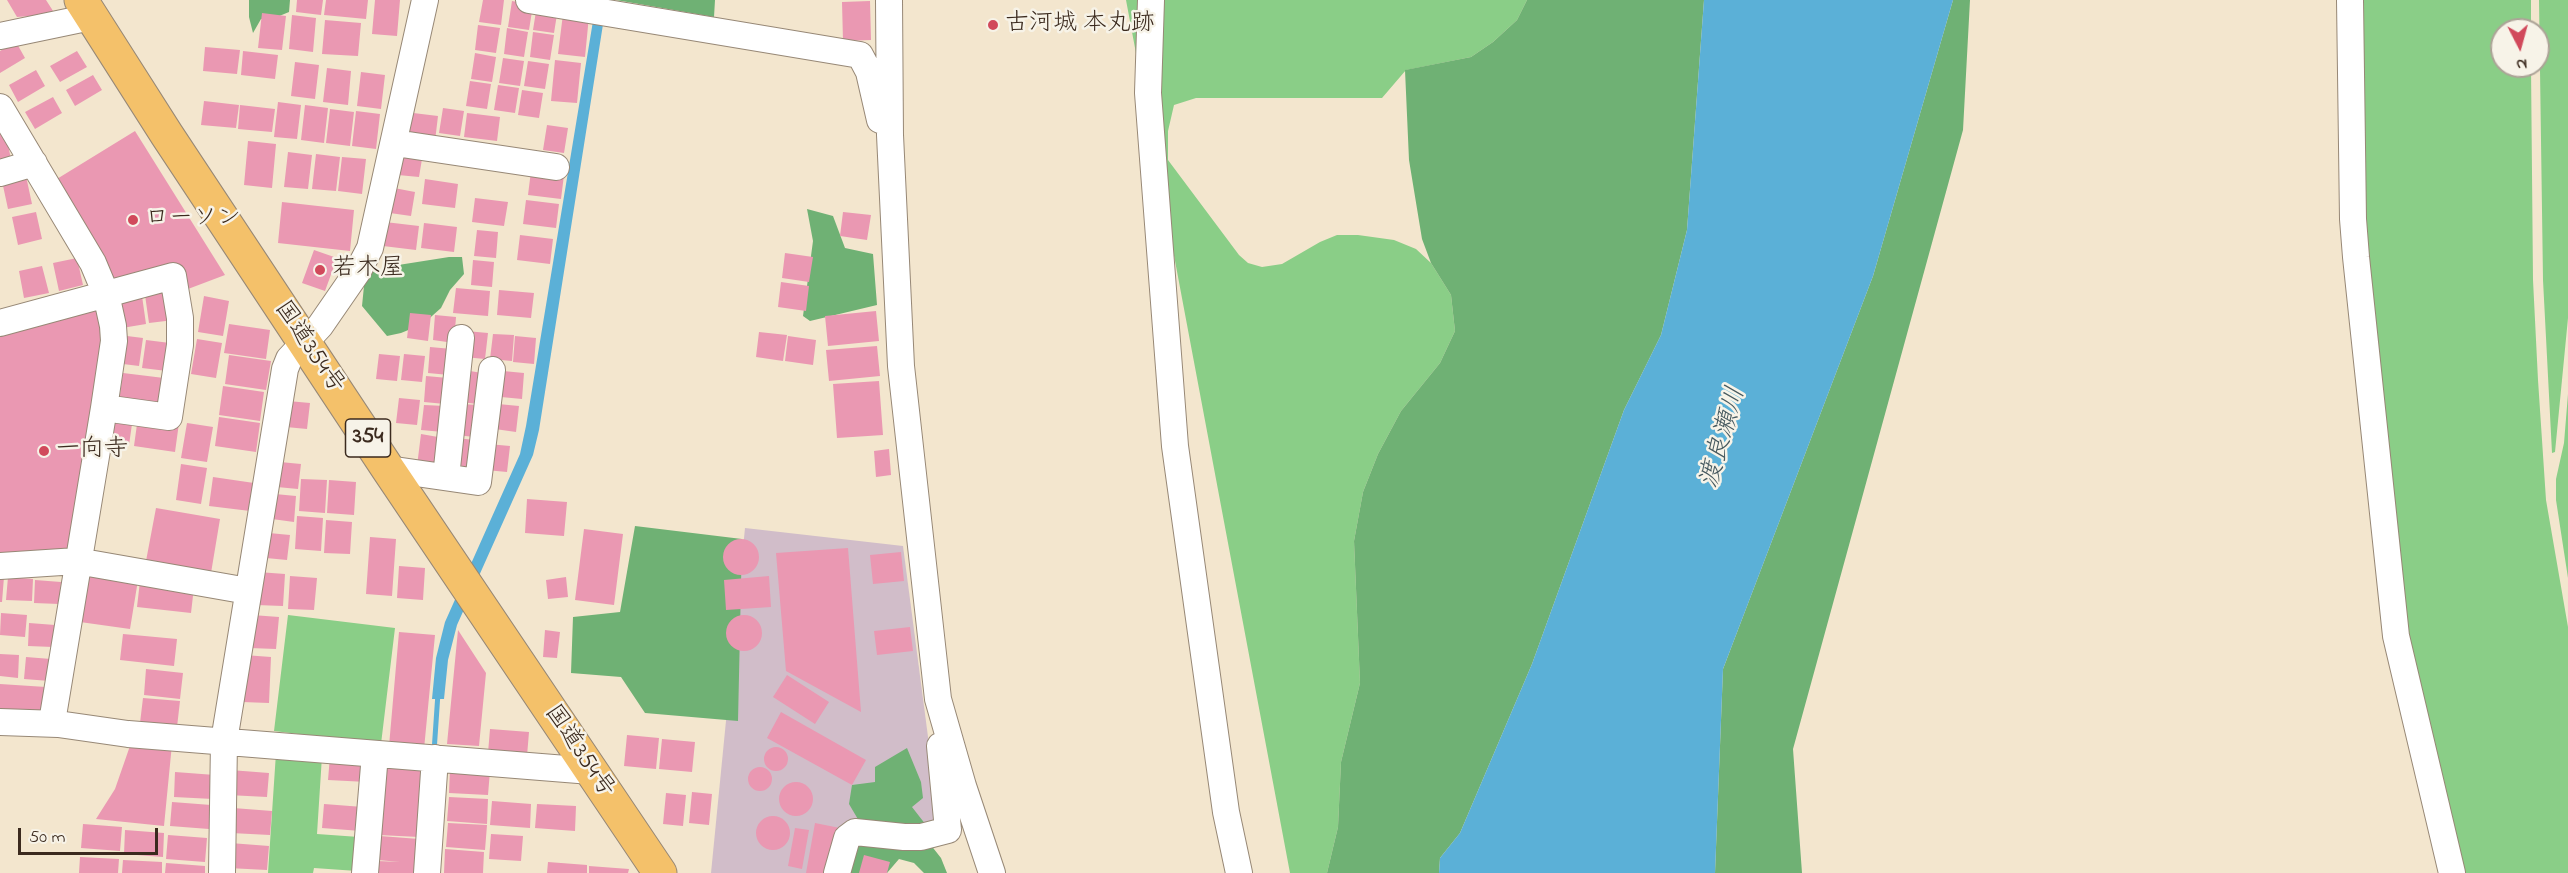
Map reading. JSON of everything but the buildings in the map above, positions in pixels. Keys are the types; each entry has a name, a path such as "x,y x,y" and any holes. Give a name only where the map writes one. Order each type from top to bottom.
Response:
{"highway":[{"name":"国道354号","path":"86,8 304,343 660,873"}],"street":[{"path":"222,873 224,741 285,369 289,359 320,326 358,271 370,248 425,0"},
{"path":"529,0 860,55 869,72 881,122 890,135"},
{"path":"837,873 847,838 855,832 921,837 948,831 941,771 938,699 901,366 890,135 889,0"},
{"path":"1151,0 1148,93 1175,446 1226,812 1239,873"},
{"path":"2350,0 2355,257 2396,636 2452,873"},
{"path":"0,36 86,8"},
{"path":"0,106 93,263 106,294 113,326 114,341 104,408 53,716 58,724"},
{"path":"395,143 556,167"},
{"path":"0,173 34,163"},
{"path":"0,323 173,276 180,318 180,345 169,417 104,408"},
{"path":"446,477 461,338"},
{"path":"388,469 478,482 492,370"},
{"path":"0,567 77,561 248,591"},
{"path":"938,699 963,786 992,873"},
{"path":"0,722 58,724 128,734 591,771"},
{"path":"365,873 375,754"},
{"path":"427,873 435,758"}],"shaded area":[{"path":"745,528 903,546 933,775 934,828 836,873 711,873"}],"green space":[{"path":"249,0 290,0 289,12 272,19 261,19 253,33 249,17"},
{"path":"616,0 715,0 714,17"},
{"path":"1126,0 1527,0 1517,20 1493,42 1471,57 1406,70 1382,98 1196,98 1174,105 1168,131 1168,160 1239,255 1248,263 1262,267 1282,264 1337,235 1358,235 1394,240 1416,249 1431,263 1451,295 1455,331 1440,363 1401,411 1378,454 1363,492 1354,541 1360,683 1341,762 1338,827 1327,873 1290,873"},
{"path":"1527,0 1704,0 1687,230 1661,335 1624,410 1532,664 1460,833 1440,858 1439,873 1327,873 1338,827 1341,762 1360,683 1354,541 1363,492 1378,454 1401,411 1440,363 1455,331 1451,295 1431,263 1422,239 1409,160 1405,70 1471,57 1493,42 1517,20"},
{"path":"1953,0 1970,0 1963,130 1793,749 1802,873 1715,873 1723,669 1873,276"},
{"path":"2360,0 2531,0 2531,18 2490,18 2490,78 2531,78 2533,280 2546,500 2568,627 2568,873 2462,873 2409,655 2365,250"},
{"path":"2539,0 2568,0 2568,318 2555,452 2552,453 2543,280 2540,78 2550,78 2550,18 2539,18"},
{"path":"807,209 833,216 845,248 873,254 877,305 810,321 803,316 813,241"},
{"path":"462,257 464,274 450,290 441,308 423,324 387,336 362,306 364,286 370,273 392,266"},
{"path":"2568,394 2568,578 2556,500 2556,479 2564,443"},
{"path":"635,526 742,539 738,721 645,713 621,677 571,673 573,617 620,612"},
{"path":"288,615 395,628 381,744 274,731"},
{"path":"907,748 921,782 923,798 912,807 926,825 930,844 941,858 947,873 924,873 914,863 899,859 887,873 847,873 859,821 849,804 852,785 875,782 875,767"},
{"path":"276,753 322,756 317,834 359,837 357,871 314,868 313,873 268,873"}],"water":[{"name":"渡良瀬川","path":"1704,0 1953,0 1873,276 1723,669 1715,873 1439,873 1440,858 1460,833 1532,664 1624,410 1661,335 1687,230"},
{"path":"604,18 539,430 533,455 457,625 448,660 444,699 432,699 436,658 445,622 520,454 593,21"}],"waterway":[{"path":"434,752 438,693"}],"place":[{"name":"古河城 本丸跡","path":"993,25"},
{"name":"ローソン","path":"133,220"},
{"name":"若木屋","path":"320,270"},
{"name":"一向寺","path":"44,451"}]}
